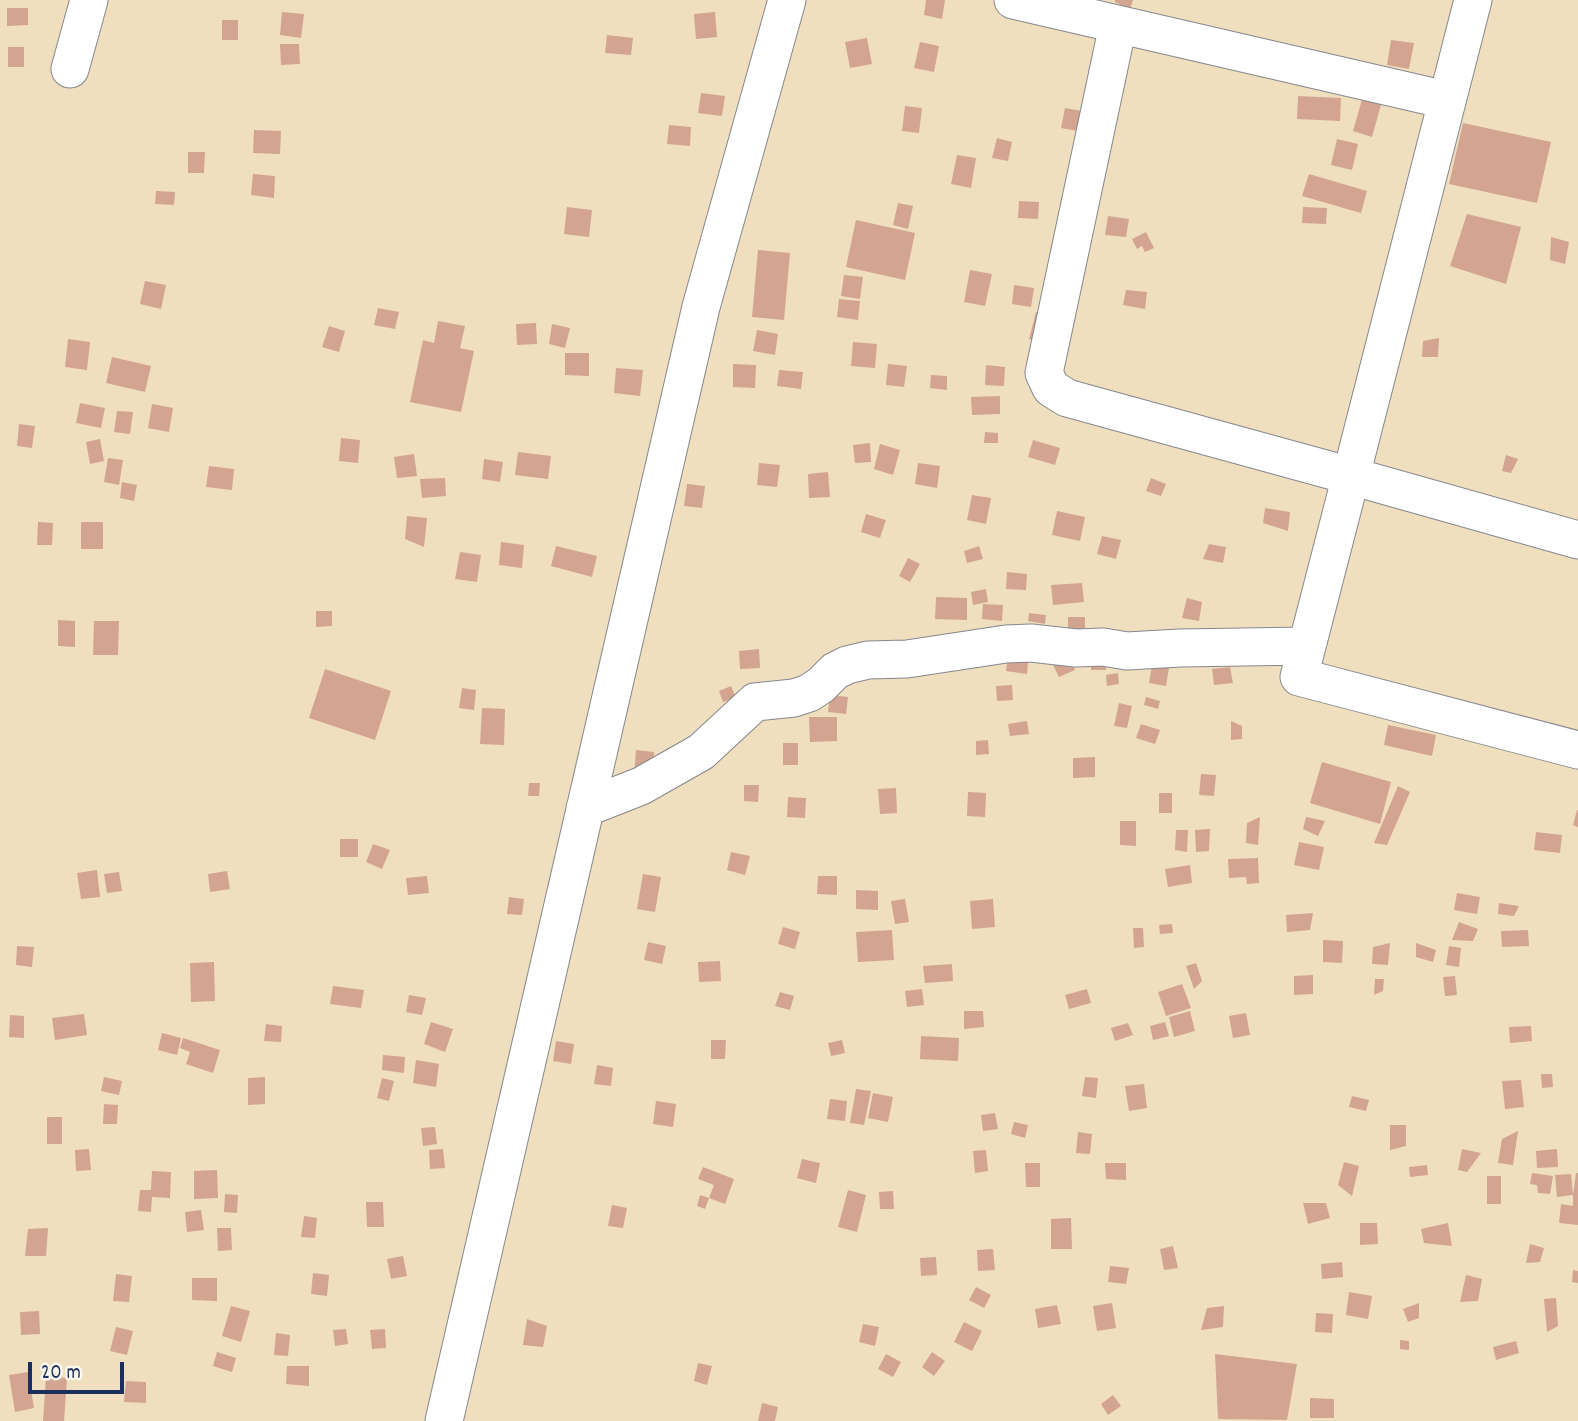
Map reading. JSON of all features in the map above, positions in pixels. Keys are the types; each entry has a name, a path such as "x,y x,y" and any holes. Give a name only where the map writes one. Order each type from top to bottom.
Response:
{"street":[{"path":"70,69 89,0"},
{"path":"444,1421 701,307 787,0"},
{"path":"1013,0 1447,100"},
{"path":"1473,0 1299,677 1578,750"},
{"path":"1118,25 1044,373 1051,388 1067,398 1578,540"},
{"path":"585,808 641,786 701,752 755,702 794,698 808,693 835,671 868,660 907,659 1006,644 1031,643 1053,643 1076,648 1103,647 1127,652 1180,648 1307,646"}],"building":[{"path":"926,0 945,0 942,19 924,15"},
{"path":"1115,0 1133,0 1130,9"},
{"path":"7,8 28,8 28,25 7,26"},
{"path":"282,12 304,14 301,38 280,35"},
{"path":"715,12 717,37 696,39 694,14"},
{"path":"222,20 238,20 238,40 222,40"},
{"path":"607,35 633,38 631,55 605,53"},
{"path":"867,38 872,64 850,68 845,42"},
{"path":"1391,40 1414,43 1409,69 1387,65"},
{"path":"920,42 939,46 934,72 914,68"},
{"path":"280,44 299,44 300,64 281,65"},
{"path":"8,47 24,47 24,67 8,67"},
{"path":"701,93 725,96 722,116 698,113"},
{"path":"1298,96 1341,98 1340,121 1297,119"},
{"path":"1363,96 1382,101 1372,137 1353,131"},
{"path":"905,106 922,108 919,133 902,131"},
{"path":"1065,108 1082,111 1078,131 1061,128"},
{"path":"1463,123 1551,142 1537,203 1449,184"},
{"path":"669,125 691,127 690,146 667,144"},
{"path":"254,130 281,131 280,154 253,153"},
{"path":"997,138 1012,142 1008,161 992,158"},
{"path":"1337,139 1358,144 1352,170 1331,165"},
{"path":"188,152 205,152 204,173 188,173"},
{"path":"957,155 976,158 971,188 951,184"},
{"path":"253,174 275,176 274,198 251,195"},
{"path":"1309,174 1367,191 1361,213 1302,196"},
{"path":"156,191 175,192 174,205 155,204"},
{"path":"1019,201 1039,202 1038,219 1018,218"},
{"path":"898,203 913,206 908,229 893,225"},
{"path":"567,207 592,210 589,237 564,234"},
{"path":"1303,207 1327,208 1326,224 1302,223"},
{"path":"1467,214 1521,227 1506,284 1450,266"},
{"path":"1108,216 1129,219 1126,237 1105,235"},
{"path":"856,220 915,233 905,280 846,267"},
{"path":"1146,232 1154,248 1145,252 1142,246 1137,249 1132,239"},
{"path":"1551,237 1569,242 1565,264 1550,260"},
{"path":"758,250 790,253 784,320 752,317"},
{"path":"970,270 992,274 985,306 964,302"},
{"path":"844,275 863,277 860,299 841,296"},
{"path":"145,281 166,285 161,309 140,304"},
{"path":"1014,285 1034,288 1031,307 1012,304"},
{"path":"1126,290 1147,292 1145,309 1123,305"},
{"path":"839,299 860,301 858,320 837,317"},
{"path":"378,308 399,312 395,329 374,325"},
{"path":"1036,312 1051,317 1044,343 1029,339"},
{"path":"438,321 465,326 460,348 474,351 461,412 410,402 423,340 434,343"},
{"path":"536,323 537,344 517,345 516,324"},
{"path":"552,324 570,328 565,348 549,344"},
{"path":"329,326 345,331 339,352 322,347"},
{"path":"757,330 778,334 775,355 753,351"},
{"path":"1439,338 1438,357 1422,357 1423,341"},
{"path":"68,339 90,342 87,370 65,367"},
{"path":"853,342 877,344 875,368 851,366"},
{"path":"565,353 589,353 589,376 565,375"},
{"path":"112,357 151,366 145,392 106,383"},
{"path":"733,364 756,365 755,388 733,387"},
{"path":"888,364 907,366 904,387 886,385"},
{"path":"986,365 1005,367 1004,386 985,385"},
{"path":"616,368 643,370 640,396 614,393"},
{"path":"779,370 803,372 801,389 777,386"},
{"path":"931,375 947,376 947,390 930,388"},
{"path":"1000,396 1000,414 972,415 971,397"},
{"path":"80,403 105,408 101,428 76,423"},
{"path":"152,404 173,408 169,432 148,428"},
{"path":"117,411 133,412 130,434 114,432"},
{"path":"19,424 35,426 32,448 17,446"},
{"path":"985,432 998,433 998,443 984,443"},
{"path":"341,438 360,440 358,463 339,461"},
{"path":"100,439 104,461 90,464 86,442"},
{"path":"1033,440 1060,448 1055,465 1028,457"},
{"path":"870,443 871,462 855,463 853,445"},
{"path":"880,444 900,450 893,475 874,469"},
{"path":"518,452 551,456 548,479 515,475"},
{"path":"414,454 417,476 397,478 394,457"},
{"path":"1506,455 1518,459 1511,473 1502,471"},
{"path":"108,458 123,460 119,485 104,482"},
{"path":"484,459 503,462 500,482 482,479"},
{"path":"759,463 780,465 777,487 757,485"},
{"path":"918,463 940,466 937,488 915,484"},
{"path":"209,466 234,469 232,490 206,487"},
{"path":"828,472 830,497 809,498 808,474"},
{"path":"445,478 446,496 422,498 420,479"},
{"path":"1151,478 1166,484 1161,496 1146,491"},
{"path":"122,482 137,485 134,501 120,498"},
{"path":"687,484 705,486 702,508 684,506"},
{"path":"972,495 991,498 986,524 967,520"},
{"path":"1265,508 1290,512 1288,531 1263,523"},
{"path":"1057,511 1085,517 1080,541 1052,535"},
{"path":"866,514 886,520 880,538 861,532"},
{"path":"407,516 427,518 424,547 405,539"},
{"path":"38,522 53,523 52,545 37,545"},
{"path":"81,522 103,522 103,549 81,549"},
{"path":"1102,536 1121,540 1116,559 1097,554"},
{"path":"501,542 524,545 522,568 499,565"},
{"path":"1209,544 1226,547 1223,563 1203,559"},
{"path":"556,546 597,556 592,577 551,566"},
{"path":"979,546 983,559 967,563 964,551"},
{"path":"460,552 481,555 477,582 455,579"},
{"path":"908,558 920,564 910,582 899,576"},
{"path":"1007,572 1027,574 1026,590 1006,589"},
{"path":"1082,583 1084,602 1053,605 1051,585"},
{"path":"986,589 988,602 973,605 971,592"},
{"path":"936,597 967,598 967,620 935,619"},
{"path":"1187,598 1202,602 1199,621 1182,618"},
{"path":"983,604 1003,605 1002,621 982,619"},
{"path":"316,611 332,611 332,626 316,627"},
{"path":"1029,613 1046,615 1045,624 1028,621"},
{"path":"1068,617 1085,617 1085,629 1068,629"},
{"path":"58,620 75,621 75,647 58,646"},
{"path":"94,621 119,621 118,655 93,655"},
{"path":"1009,647 1029,649 1027,674 1006,671"},
{"path":"759,649 760,668 740,669 739,651"},
{"path":"1105,656 1106,670 1091,670 1091,657"},
{"path":"1070,657 1075,670 1059,677 1053,665"},
{"path":"1152,665 1169,668 1166,686 1149,683"},
{"path":"1230,667 1233,683 1214,685 1212,669"},
{"path":"325,669 391,691 375,740 309,718"},
{"path":"1118,673 1119,684 1107,686 1106,675"},
{"path":"1012,685 1013,700 997,701 996,686"},
{"path":"731,686 736,698 723,702 719,691"},
{"path":"462,688 476,690 474,710 459,708"},
{"path":"830,695 848,697 846,714 828,712"},
{"path":"1146,697 1160,701 1158,709 1144,705"},
{"path":"1119,703 1132,706 1127,728 1114,726"},
{"path":"482,708 505,709 504,745 480,744"},
{"path":"809,717 837,717 837,741 810,742"},
{"path":"1027,721 1029,734 1010,736 1008,724"},
{"path":"1231,721 1242,726 1242,739 1231,740"},
{"path":"1141,724 1160,730 1155,744 1136,738"},
{"path":"1388,725 1436,735 1432,756 1384,745"},
{"path":"988,740 989,754 976,755 976,741"},
{"path":"783,743 798,743 798,765 783,765"},
{"path":"636,750 654,752 653,777 634,776"},
{"path":"1095,757 1095,777 1073,778 1073,758"},
{"path":"1322,762 1391,782 1380,824 1310,803"},
{"path":"1201,774 1216,775 1214,796 1199,795"},
{"path":"529,783 540,783 539,796 528,796"},
{"path":"744,785 759,785 758,802 744,801"},
{"path":"1398,786 1410,792 1387,845 1374,843"},
{"path":"896,788 897,813 880,814 878,789"},
{"path":"968,792 986,793 985,817 967,816"},
{"path":"1159,793 1172,793 1172,813 1159,813"},
{"path":"788,797 806,798 805,818 787,817"},
{"path":"1578,810 1578,827 1573,825"},
{"path":"1260,817 1258,845 1246,843 1247,823"},
{"path":"1306,817 1325,821 1318,836 1303,829"},
{"path":"1120,821 1136,821 1136,846 1120,845"},
{"path":"1210,829 1209,851 1196,852 1195,830"},
{"path":"1176,830 1188,830 1187,852 1175,850"},
{"path":"1536,832 1562,835 1560,853 1534,850"},
{"path":"340,839 358,839 358,857 340,857"},
{"path":"1299,842 1324,847 1319,870 1294,865"},
{"path":"373,844 390,850 382,869 366,862"},
{"path":"731,852 750,856 745,875 727,870"},
{"path":"1258,858 1259,883 1247,884 1246,877 1229,878 1228,859"},
{"path":"1190,865 1192,883 1168,887 1165,869"},
{"path":"97,870 100,897 81,899 77,873"},
{"path":"227,871 230,889 210,892 208,874"},
{"path":"119,872 122,891 107,893 104,874"},
{"path":"643,874 661,877 655,912 637,909"},
{"path":"427,876 429,893 408,895 406,878"},
{"path":"818,876 837,876 837,895 817,894"},
{"path":"856,890 878,891 878,910 856,909"},
{"path":"1457,893 1480,897 1477,914 1454,910"},
{"path":"509,897 524,899 522,915 507,914"},
{"path":"905,899 909,922 895,924 891,901"},
{"path":"993,899 995,927 972,929 970,901"},
{"path":"1499,903 1519,906 1514,916 1498,914"},
{"path":"1313,913 1310,930 1287,932 1286,915"},
{"path":"1459,922 1478,929 1473,941 1452,940"},
{"path":"1172,924 1173,933 1160,934 1159,925"},
{"path":"783,927 800,932 795,949 778,944"},
{"path":"1133,928 1143,928 1144,947 1134,948"},
{"path":"892,930 894,960 858,962 856,932"},
{"path":"1528,930 1529,946 1502,947 1501,931"},
{"path":"1323,940 1343,941 1342,963 1323,962"},
{"path":"648,942 666,946 662,964 644,960"},
{"path":"1390,943 1388,965 1372,964 1373,947"},
{"path":"1416,943 1436,950 1433,962 1416,957"},
{"path":"17,946 34,947 32,967 16,965"},
{"path":"1449,946 1461,948 1459,967 1446,965"},
{"path":"720,961 721,981 699,982 698,962"},
{"path":"214,962 215,1001 191,1002 190,963"},
{"path":"1196,963 1202,981 1194,989 1186,966"},
{"path":"952,964 953,981 925,983 923,966"},
{"path":"1313,975 1313,994 1294,995 1294,976"},
{"path":"1455,976 1457,995 1445,996 1443,977"},
{"path":"1375,979 1384,979 1383,991 1374,995"},
{"path":"1182,984 1191,1008 1166,1016 1158,992"},
{"path":"333,986 364,990 361,1008 330,1004"},
{"path":"922,989 924,1005 907,1007 905,991"},
{"path":"1087,989 1091,1003 1069,1009 1065,995"},
{"path":"780,992 794,996 790,1010 775,1006"},
{"path":"409,995 426,998 422,1015 406,1012"},
{"path":"964,1011 983,1011 984,1027 964,1029"},
{"path":"1190,1011 1195,1031 1174,1037 1169,1017"},
{"path":"1246,1013 1250,1035 1233,1038 1229,1016"},
{"path":"84,1014 87,1035 55,1040 52,1018"},
{"path":"10,1015 24,1016 24,1038 9,1037"},
{"path":"431,1022 453,1029 445,1052 424,1044"},
{"path":"1165,1022 1169,1036 1153,1040 1150,1026"},
{"path":"1128,1023 1133,1035 1115,1041 1111,1028"},
{"path":"266,1024 282,1026 281,1042 264,1041"},
{"path":"1531,1026 1532,1041 1510,1043 1509,1027"},
{"path":"162,1033 181,1038 177,1055 158,1050"},
{"path":"921,1036 959,1038 958,1061 920,1059"},
{"path":"183,1038 220,1050 213,1073 186,1064 190,1052 180,1048"},
{"path":"711,1040 726,1040 725,1059 711,1059"},
{"path":"842,1040 845,1053 831,1056 828,1043"},
{"path":"556,1041 574,1044 571,1064 553,1061"},
{"path":"383,1055 405,1057 404,1073 382,1070"},
{"path":"416,1060 439,1064 436,1087 413,1083"},
{"path":"597,1065 613,1068 611,1086 594,1084"},
{"path":"1541,1074 1552,1074 1553,1087 1542,1088"},
{"path":"104,1077 122,1081 119,1095 101,1091"},
{"path":"265,1077 265,1104 248,1105 248,1078"},
{"path":"1085,1077 1098,1078 1096,1098 1082,1096"},
{"path":"382,1078 394,1081 389,1101 377,1098"},
{"path":"1521,1080 1524,1107 1505,1109 1502,1081"},
{"path":"1144,1084 1147,1108 1129,1111 1125,1086"},
{"path":"856,1089 871,1091 864,1125 850,1123"},
{"path":"873,1093 893,1097 888,1122 868,1118"},
{"path":"1352,1096 1369,1100 1366,1111 1349,1107"},
{"path":"830,1099 847,1101 845,1121 827,1119"},
{"path":"656,1101 676,1104 673,1127 653,1124"},
{"path":"104,1104 118,1105 117,1124 103,1124"},
{"path":"995,1113 998,1129 983,1131 981,1115"},
{"path":"47,1117 62,1117 62,1144 47,1144"},
{"path":"1014,1122 1028,1125 1025,1138 1011,1134"},
{"path":"1390,1125 1406,1125 1406,1146 1390,1150"},
{"path":"435,1127 437,1144 423,1146 421,1128"},
{"path":"1518,1131 1513,1165 1498,1163 1502,1139"},
{"path":"1078,1132 1092,1134 1090,1154 1076,1153"},
{"path":"89,1149 91,1170 76,1171 75,1150"},
{"path":"443,1149 445,1168 430,1169 429,1150"},
{"path":"1462,1149 1481,1153 1467,1172 1458,1170"},
{"path":"1557,1149 1558,1167 1537,1168 1536,1151"},
{"path":"986,1150 988,1171 975,1173 973,1151"},
{"path":"802,1159 820,1163 816,1183 797,1178"},
{"path":"1344,1162 1359,1166 1352,1196 1338,1185"},
{"path":"1025,1163 1040,1163 1040,1187 1026,1187"},
{"path":"1105,1163 1126,1163 1126,1180 1106,1179"},
{"path":"1427,1165 1428,1175 1410,1177 1409,1167"},
{"path":"703,1167 734,1179 725,1204 709,1198 714,1185 698,1179"},
{"path":"217,1170 218,1198 194,1199 194,1171"},
{"path":"152,1171 171,1172 170,1198 152,1197 151,1212 138,1211 140,1190 151,1190"},
{"path":"1532,1173 1553,1176 1550,1194 1538,1193 1537,1185 1530,1184"},
{"path":"1578,1173 1578,1225 1559,1223 1561,1204 1573,1206"},
{"path":"1571,1174 1573,1195 1557,1197 1555,1175"},
{"path":"1487,1176 1501,1176 1501,1204 1487,1204"},
{"path":"848,1190 866,1195 857,1232 838,1227"},
{"path":"893,1191 894,1209 880,1209 879,1192"},
{"path":"225,1194 238,1195 237,1213 224,1212"},
{"path":"700,1195 709,1198 705,1209 697,1206"},
{"path":"366,1202 383,1202 384,1227 367,1227"},
{"path":"1303,1203 1326,1203 1330,1218 1308,1224"},
{"path":"612,1205 627,1208 623,1228 608,1226"},
{"path":"201,1210 204,1230 187,1232 185,1212"},
{"path":"304,1216 317,1218 315,1238 301,1237"},
{"path":"1071,1218 1072,1249 1051,1249 1051,1219"},
{"path":"1360,1223 1377,1223 1378,1244 1360,1245"},
{"path":"1448,1223 1452,1246 1424,1243 1421,1229"},
{"path":"48,1228 46,1256 25,1256 28,1229"},
{"path":"217,1228 231,1228 232,1250 218,1251"},
{"path":"1530,1244 1544,1248 1540,1262 1526,1263"},
{"path":"1173,1246 1178,1268 1164,1270 1160,1249"},
{"path":"993,1249 995,1270 978,1271 977,1250"},
{"path":"403,1256 407,1276 391,1279 387,1259"},
{"path":"936,1257 937,1275 921,1276 920,1258"},
{"path":"1342,1262 1343,1277 1322,1279 1321,1264"},
{"path":"1110,1266 1129,1268 1126,1284 1108,1282"},
{"path":"1573,1270 1578,1271 1578,1283 1572,1282"},
{"path":"313,1273 329,1275 327,1296 311,1294"},
{"path":"116,1274 132,1276 129,1302 113,1301"},
{"path":"1466,1275 1482,1279 1478,1301 1460,1302"},
{"path":"192,1278 217,1278 217,1301 192,1300"},
{"path":"976,1287 991,1295 984,1308 969,1300"},
{"path":"1349,1292 1372,1296 1368,1319 1346,1315"},
{"path":"1556,1298 1558,1326 1547,1332 1544,1299"},
{"path":"1112,1303 1116,1328 1097,1331 1093,1306"},
{"path":"1419,1303 1419,1318 1408,1322 1403,1309"},
{"path":"1057,1305 1061,1324 1038,1328 1035,1309"},
{"path":"231,1306 250,1311 241,1342 222,1336"},
{"path":"1224,1306 1223,1327 1201,1330 1207,1308"},
{"path":"39,1311 40,1334 21,1335 20,1312"},
{"path":"1316,1313 1333,1314 1332,1333 1315,1332"},
{"path":"527,1319 547,1326 543,1347 523,1345"},
{"path":"964,1322 982,1331 972,1351 954,1342"},
{"path":"863,1324 879,1327 875,1346 859,1342"},
{"path":"116,1327 133,1331 127,1355 110,1351"},
{"path":"346,1329 348,1344 335,1346 333,1330"},
{"path":"385,1329 386,1348 372,1349 370,1330"},
{"path":"276,1333 290,1335 288,1356 274,1355"},
{"path":"1400,1340 1409,1341 1409,1350 1400,1349"},
{"path":"1516,1341 1519,1353 1496,1360 1493,1347"},
{"path":"217,1352 236,1358 232,1372 213,1366"},
{"path":"932,1352 945,1361 934,1376 922,1367"},
{"path":"886,1354 901,1362 893,1377 878,1369"},
{"path":"1215,1354 1297,1364 1287,1420 1218,1419"},
{"path":"698,1363 712,1366 707,1385 694,1381"},
{"path":"287,1366 309,1366 309,1386 286,1384"},
{"path":"28,1372 34,1408 15,1412 9,1375"},
{"path":"46,1376 67,1378 64,1421 43,1421"},
{"path":"126,1381 146,1382 146,1403 124,1402"},
{"path":"1113,1395 1121,1406 1108,1415 1101,1404"},
{"path":"1310,1398 1334,1399 1334,1418 1310,1418"},
{"path":"762,1403 778,1407 775,1421 758,1421"}]}
